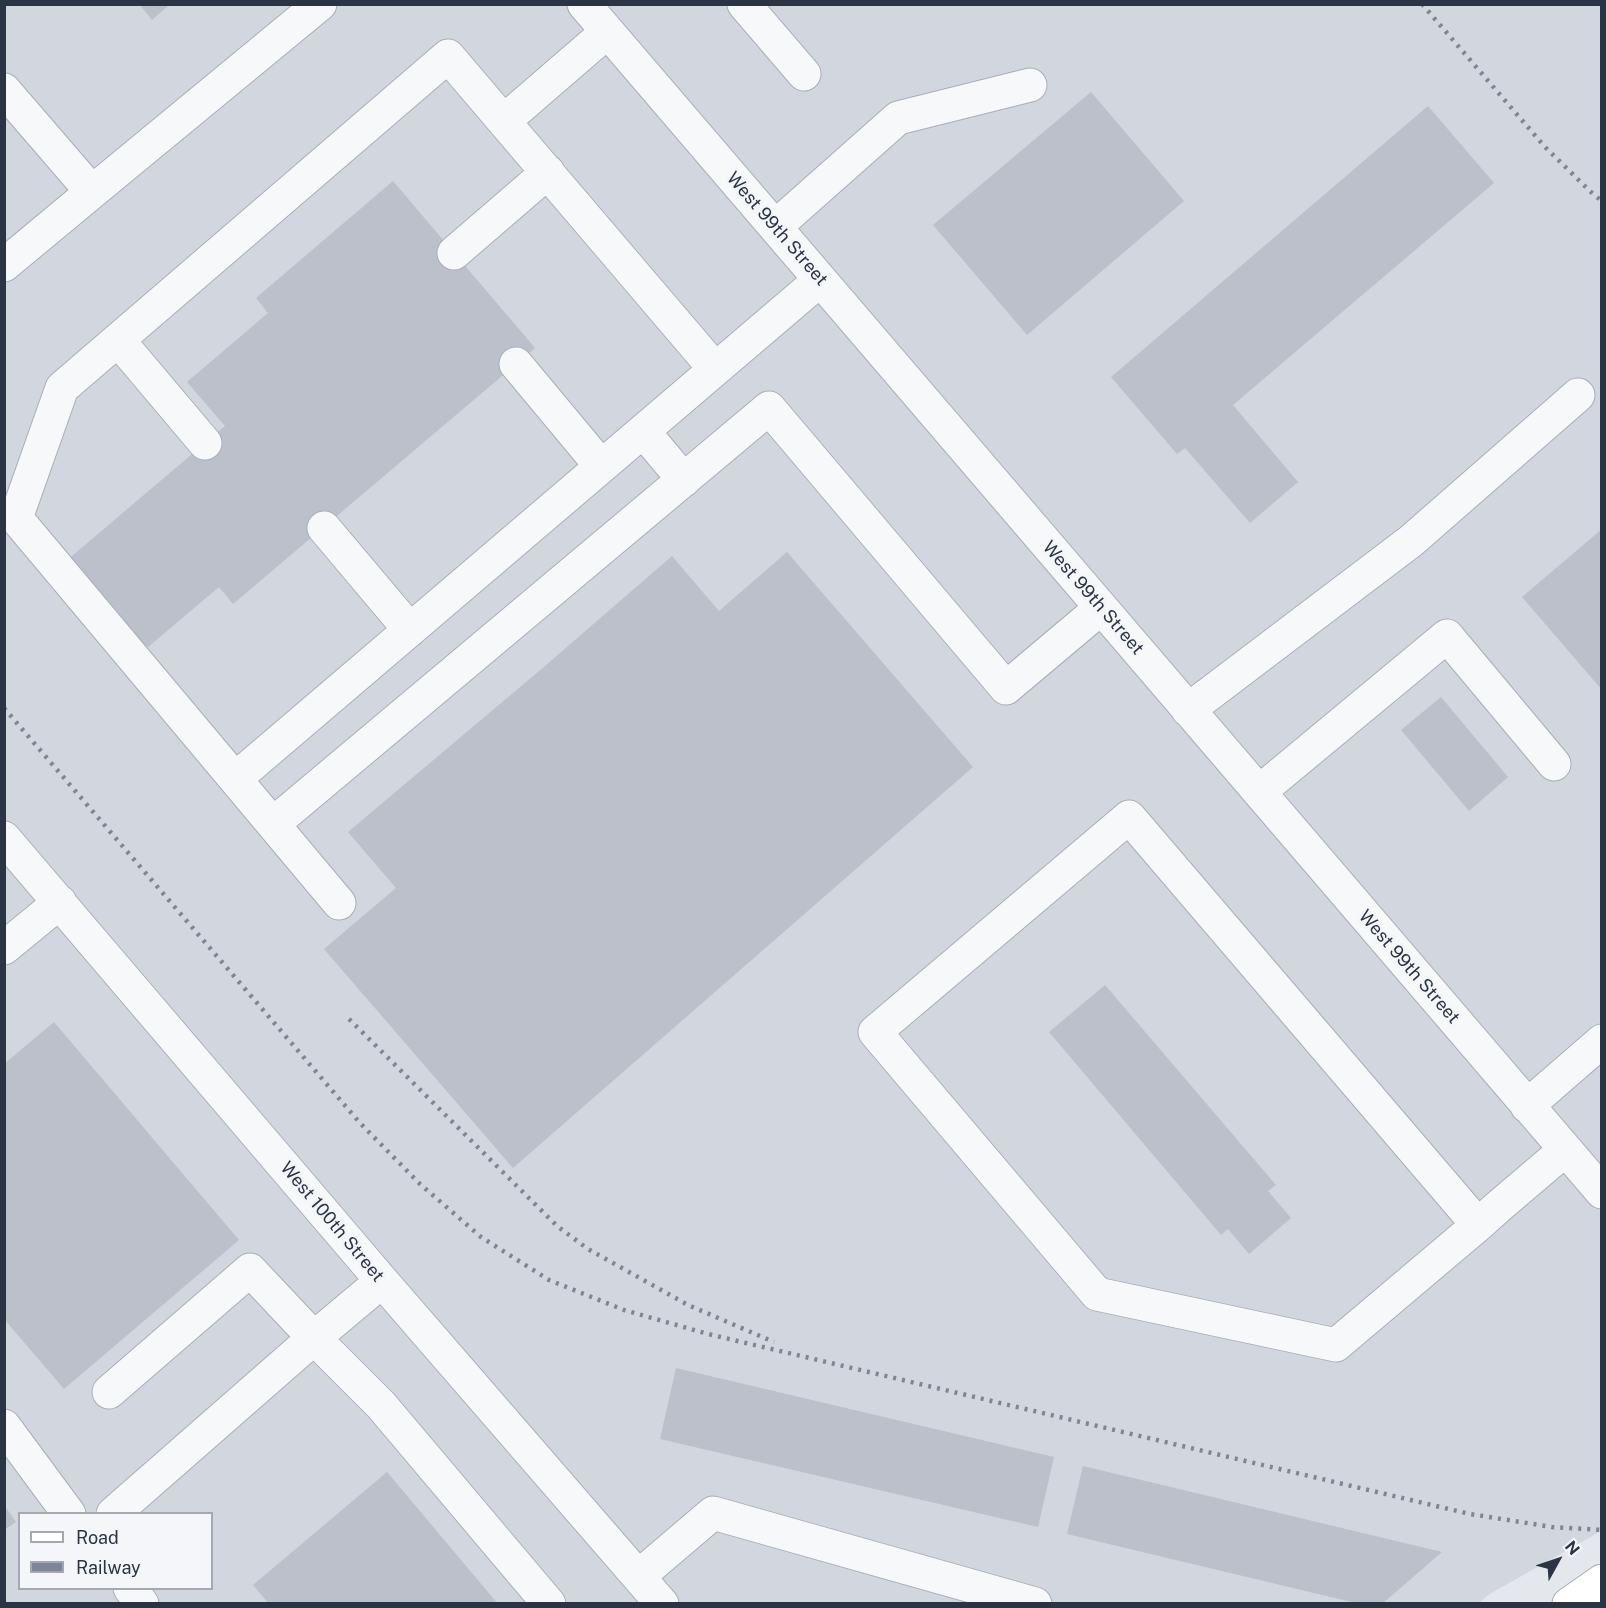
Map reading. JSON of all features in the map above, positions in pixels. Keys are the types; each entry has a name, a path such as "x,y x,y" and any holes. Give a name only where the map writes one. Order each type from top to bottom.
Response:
{"main road":[{"path":"1569,1604 1602,1581"}],"street":[{"path":"4,265 320,4"},
{"name":"West 99th Street","path":"584,4 1602,1192"},
{"path":"744,4 804,74"},
{"path":"504,122 607,32"},
{"path":"339,903 16,518 62,388 448,56 716,369"},
{"path":"775,227 898,118 1030,85"},
{"path":"4,90 92,192"},
{"path":"454,253 548,172"},
{"path":"235,779 820,280"},
{"path":"118,340 205,443"},
{"path":"516,364 602,466"},
{"path":"1188,710 1411,541 1578,395"},
{"path":"273,824 769,408 1006,688 1101,608"},
{"path":"643,431 684,480"},
{"path":"324,528 410,630"},
{"path":"1259,792 1447,636 1554,764"},
{"path":"1478,1225 1129,817 875,1032 1097,1294 1336,1345 1478,1225 1566,1150"},
{"name":"West 100th Street","path":"4,838 382,1281 662,1604"},
{"path":"4,948 60,902"},
{"path":"1527,1106 1602,1041"},
{"path":"109,1392 250,1270 381,1405 549,1604"},
{"path":"114,1512 382,1281"},
{"path":"4,1426 68,1512"},
{"path":"639,1576 713,1513 1035,1604"},
{"path":"132,1590 142,1604"}],"shaded area":[{"path":"5,5 1601,5 1601,1531 1488,1595 1478,1604 5,1604"}],"building":[{"path":"139,4 170,4 152,20"},
{"path":"1091,92 1184,201 1027,335 933,225"},
{"path":"1428,106 1494,183 1233,405 1298,482 1250,523 1185,448 1177,454 1111,377"},
{"path":"393,181 535,348 233,604 219,587 142,652 65,562 225,426 187,382 268,313 256,298"},
{"path":"1602,529 1602,690 1522,597"},
{"path":"787,552 973,767 513,1168 324,949 396,888 348,832 672,556 719,611"},
{"path":"1441,697 1508,777 1469,811 1401,730"},
{"path":"1105,985 1276,1185 1268,1191 1291,1218 1249,1254 1228,1229 1221,1235 1049,1032"},
{"path":"54,1022 239,1240 64,1389 4,1319 4,1064"},
{"path":"676,1368 1054,1457 1038,1527 660,1439"},
{"path":"1083,1466 1442,1552 1382,1604 1360,1604 1067,1534"},
{"path":"387,1472 498,1604 269,1604 253,1585"},
{"path":"4,1505 16,1522 4,1530"}],"railway":[{"path":"1422,4 1545,147 1602,201"},
{"path":"4,708 360,1123 420,1184 481,1237 549,1280 624,1310 708,1334 1470,1514 1552,1527 1602,1530"},
{"path":"349,1019 557,1226 588,1249 688,1305 774,1342"}]}
